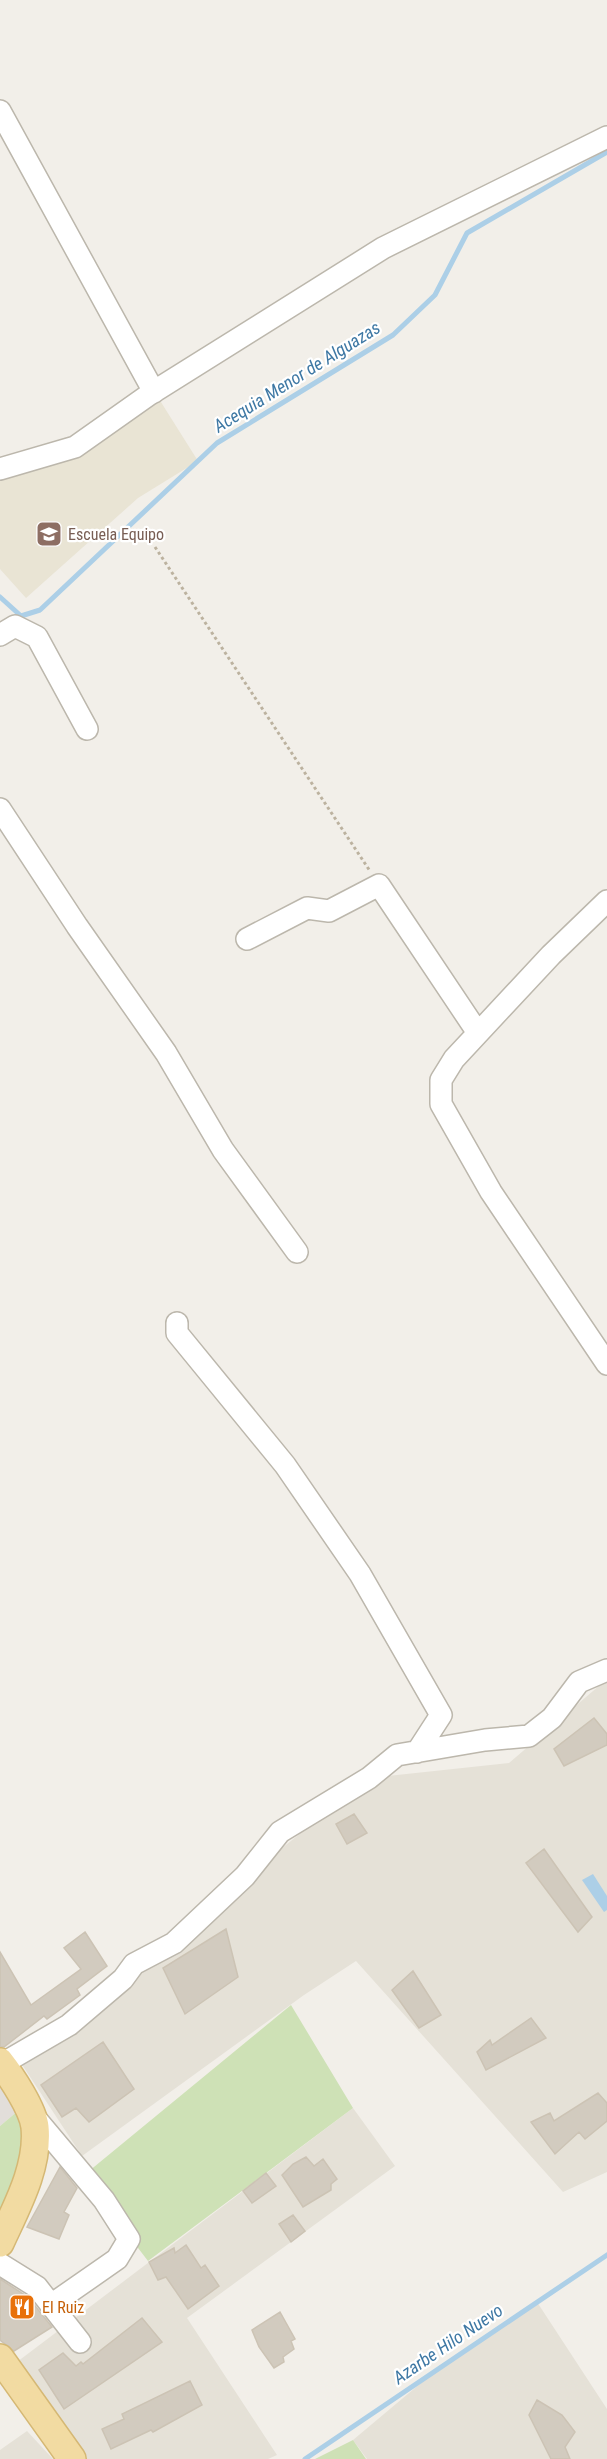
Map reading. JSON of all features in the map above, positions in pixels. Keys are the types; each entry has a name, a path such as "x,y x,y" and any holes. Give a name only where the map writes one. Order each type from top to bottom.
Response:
{"main road":[{"path":"0,2243 33,2163 35,2126 16,2083 1,2063"},
{"path":"0,2358 72,2459"}],"street":[{"path":"0,111 154,392"},
{"path":"0,469 75,447 154,392 383,248 607,137"},
{"path":"0,635 15,626 37,638 87,729"},
{"path":"0,809 77,926 166,1053 223,1149 297,1252"},
{"path":"247,939 307,908 329,911 379,885 478,1033"},
{"path":"607,901 551,955 478,1033 454,1059 441,1080 441,1104 491,1192 607,1364"},
{"path":"177,1323 177,1333 285,1465 353,1565 441,1714 417,1752"},
{"path":"1,2063 69,2025 123,1979 134,1964 174,1943 245,1876 280,1832 369,1778 397,1755 485,1740 529,1736 552,1718 579,1682 607,1670"},
{"path":"28,2110 104,2200 129,2239 117,2259 51,2305"},
{"path":"0,2264 37,2287 80,2342"}],"path":[{"path":"155,547 379,885"}],"shaded area":[{"name":"Escuela Equipo","path":"159,399 198,461 138,498 26,598 0,569 0,478"},
{"path":"607,1679 607,2172 563,2192 356,1961 304,1995 82,2156 19,2060 369,1778 509,1763"},
{"path":"0,2087 19,2110 0,2126"},
{"path":"353,2108 395,2166 187,2318 277,2455 268,2459 84,2459 13,2365"},
{"path":"537,2302 607,2409 607,2459 367,2459 353,2440 440,2367"},
{"path":"27,2431 53,2459 0,2459 0,2450"}],"green space":[{"path":"291,2005 353,2108 148,2261 83,2176"},
{"path":"19,2110 24,2148 14,2187 0,2214 0,2126"},
{"path":"353,2440 366,2459 315,2459"}],"water":[{"path":"593,1874 607,1896 607,1910 604,1912 582,1880"}],"building":[{"path":"594,1718 607,1734 607,1745 564,1766 554,1749"},
{"path":"354,1814 367,1833 347,1844 336,1824"},
{"path":"544,1849 592,1917 578,1932 526,1863"},
{"path":"226,1929 238,1977 185,2014 163,1968"},
{"path":"85,1932 107,1966 77,1989 80,1995 47,2019 44,2016 4,2047 0,2047 0,1952 31,2005 81,1969 64,1948"},
{"path":"413,1971 441,2015 419,2028 392,1990"},
{"path":"531,2018 546,2038 486,2070 477,2052 490,2040 492,2045"},
{"path":"103,2042 134,2089 89,2122 76,2108 62,2117 41,2085"},
{"path":"598,2093 607,2103 607,2121 585,2139 579,2132 555,2154 531,2122 550,2113 554,2121"},
{"path":"306,2157 314,2166 323,2159 337,2179 331,2184 331,2190 303,2207 282,2175 293,2164"},
{"path":"60,2167 77,2188 64,2212 69,2215 59,2239 27,2227"},
{"path":"266,2173 276,2186 252,2203 243,2191"},
{"path":"293,2215 305,2231 291,2242 279,2224"},
{"path":"186,2245 201,2268 205,2265 219,2286 188,2309 166,2277 158,2280 149,2262 174,2248 175,2253"},
{"name":"El Ruiz","path":"0,2279 28,2297 52,2327 14,2351 0,2340"},
{"path":"280,2312 295,2339 291,2341 294,2349 283,2357 284,2362 274,2368 259,2347 252,2330"},
{"path":"142,2318 162,2342 64,2409 39,2370 63,2353 76,2366 81,2362 83,2364"},
{"path":"190,2381 202,2405 153,2432 151,2430 111,2449 102,2429 124,2419 122,2414"},
{"path":"537,2400 562,2415 575,2432 565,2447 570,2459 551,2459 529,2415"}],"waterway":[{"name":"Acequia Menor de Alguazas","path":"0,597 21,616 40,610 217,443 393,335 435,295 467,233 607,152"},
{"name":"Azarbe Hilo Nuevo","path":"305,2459 607,2255"}],"place":[{"name":"Escuela Equipo","path":"49,534"},
{"name":"El Ruiz","path":"22,2307"}]}
